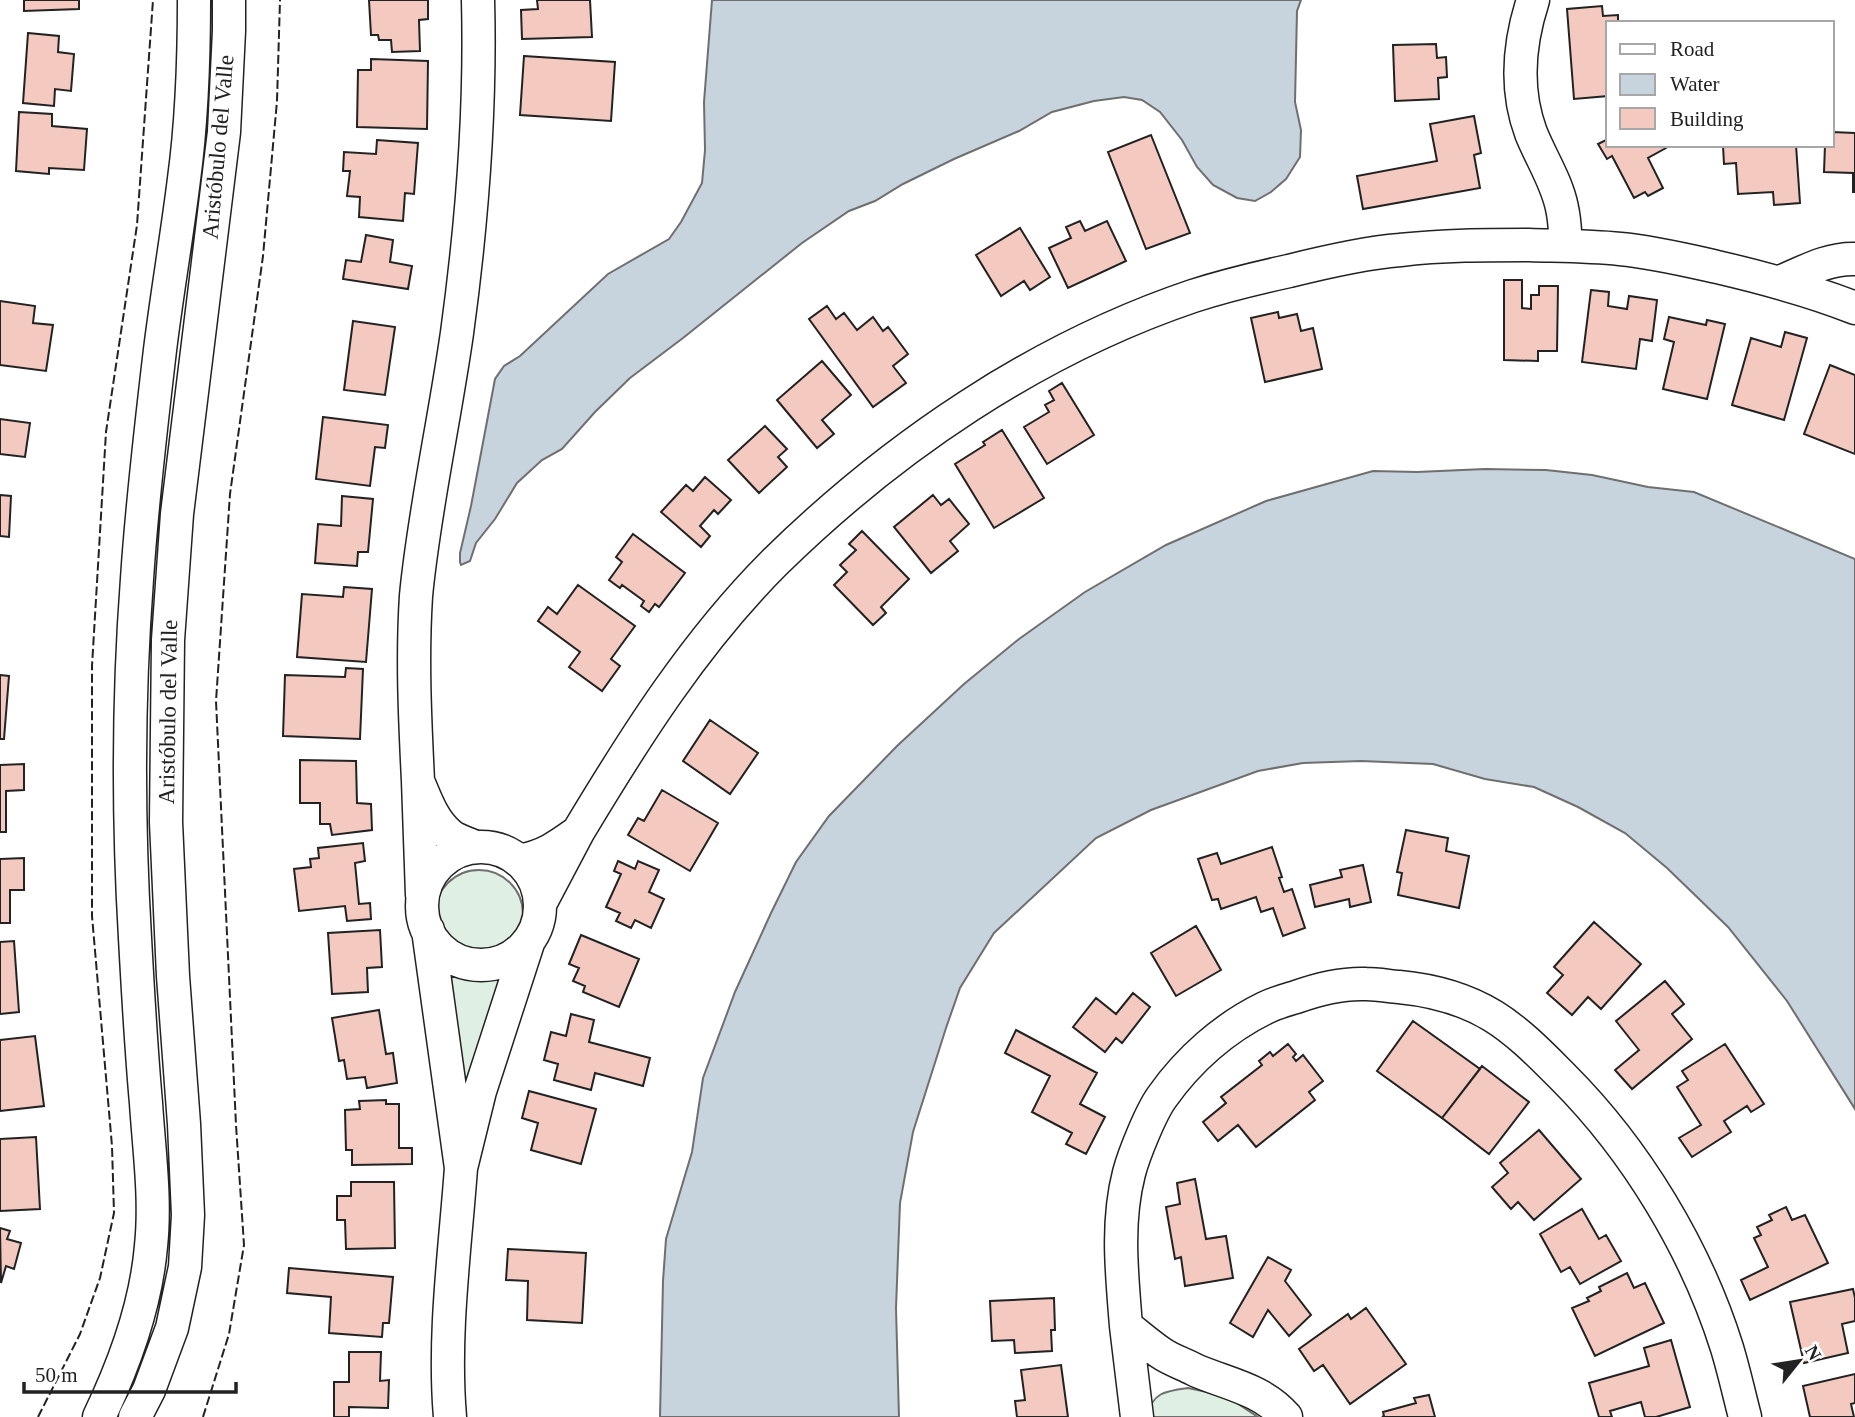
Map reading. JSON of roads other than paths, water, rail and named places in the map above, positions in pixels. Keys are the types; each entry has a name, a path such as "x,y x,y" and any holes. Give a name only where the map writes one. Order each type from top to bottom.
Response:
{"street":[{"name":"Aristóbulo del Valle","path":"99,1417 120,1373 132,1335 143,1296 152,1246 152,1184 134,922 130,807 132,684 137,579 160,349 185,177 191,105 194,0"},
{"name":"Aristóbulo del Valle","path":"135,1417 149,1390 172,1328 185,1267 188,1215 166,822 168,640 177,514 224,132 229,0"},
{"path":"461,1168 425,917 414,681 416,596 467,258 476,139 478,0"},
{"path":"1532,0 1524,27 1520,65 1523,103 1530,131 1562,206 1566,246"},
{"path":"540,904 578,832 624,756 693,656 773,565 873,476 937,428 1003,385 1066,350 1129,321 1193,296 1326,262 1396,250 1466,244 1624,249 1780,282 1855,308"},
{"path":"1780,282 1826,262 1855,259"},
{"path":"418,781 430,810 441,825 451,836 475,847"},
{"path":"519,861 537,858 552,851 578,832"},
{"path":"475,847 506,852 519,861 530,873 537,888 540,904 535,931 513,956 494,964 474,965 455,959 439,946 425,917 426,887 433,872 444,860 459,851 475,847"},
{"path":"450,1417 449,1330 461,1168 480,1091 527,943"},
{"path":"1137,1417 1121,1264 1123,1200 1138,1149 1160,1099 1209,1045 1267,1007 1320,989 1365,984 1416,989 1453,998 1492,1016 1513,1031 1583,1097 1619,1140 1660,1202 1693,1262 1727,1347 1745,1417"},
{"path":"1126,1326 1162,1354 1260,1395 1278,1407 1286,1417"}],"water":[{"path":"712,0 1301,0 1297,11 1295,102 1301,130 1300,157 1286,179 1271,192 1255,201 1237,198 1213,185 1197,167 1182,140 1160,112 1142,100 1124,97 1094,101 1052,112 1019,131 954,159 875,201 849,211 802,243 630,378 562,449 542,460 517,483 495,519 476,543 470,561 461,565 460,553 495,379 504,366 520,356 608,274 669,239 702,183 705,150 704,102"},
{"path":"1546,470 1592,475 1648,487 1694,492 1855,559 1855,1109 1787,1001 1728,927 1667,868 1625,833 1534,787 1485,779 1433,764 1361,761 1303,763 1258,771 1151,810 1096,838 994,933 960,988 913,1132 900,1203 896,1308 899,1417 660,1417 666,1239 692,1152 703,1078 735,992 771,913 796,862 829,816 897,746 964,684 1019,639 1085,592 1166,545 1266,501 1373,471"}]}
